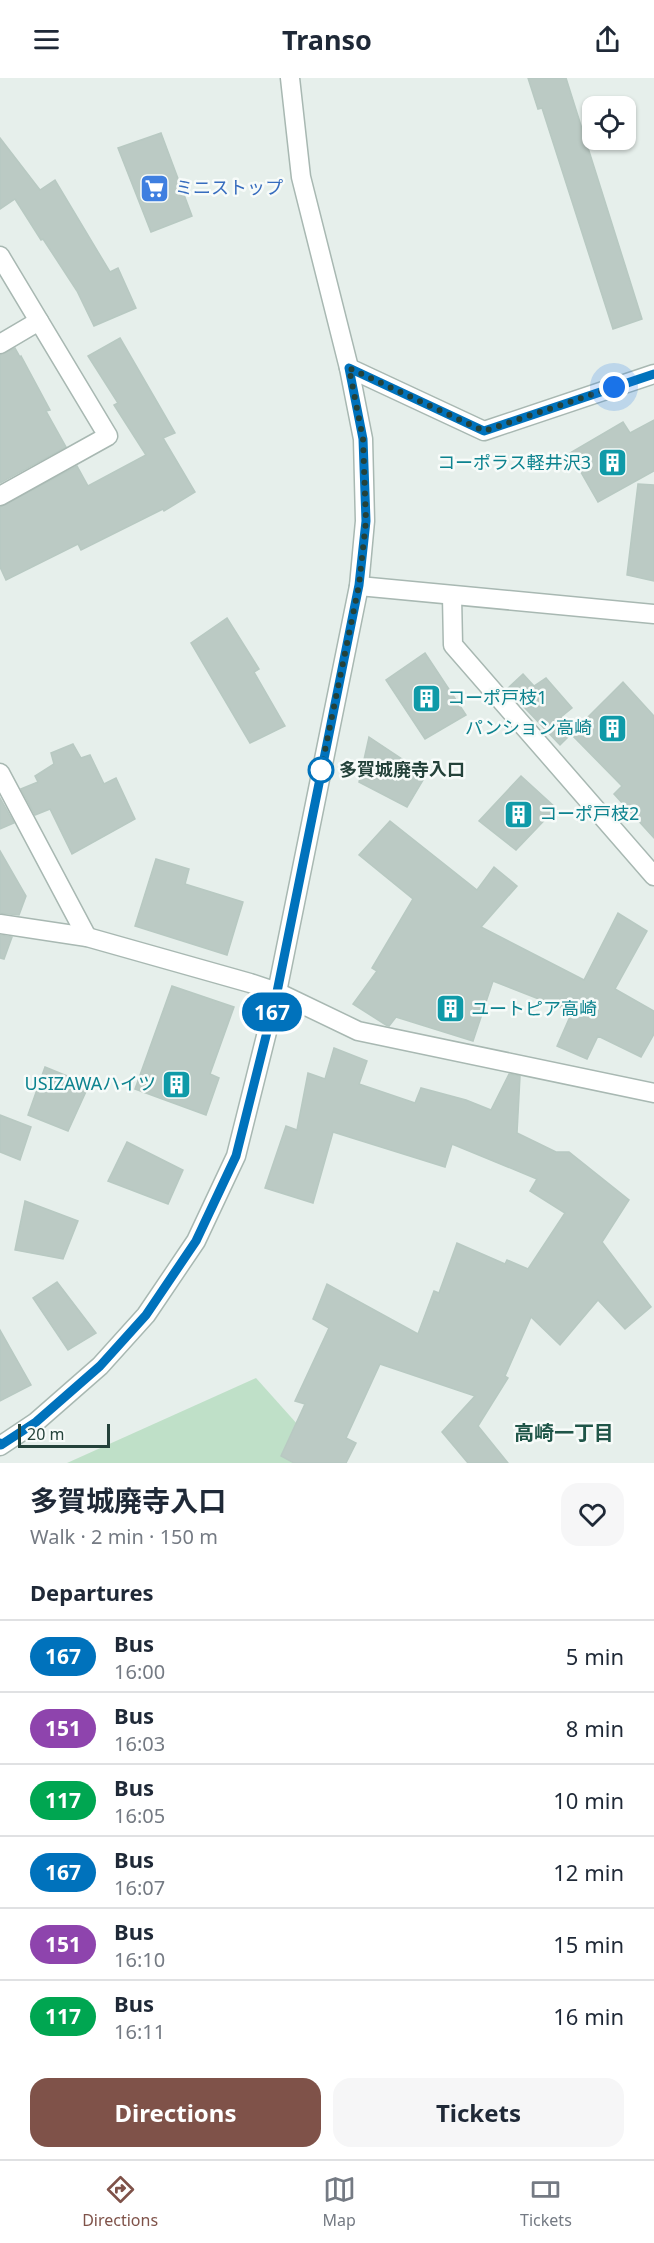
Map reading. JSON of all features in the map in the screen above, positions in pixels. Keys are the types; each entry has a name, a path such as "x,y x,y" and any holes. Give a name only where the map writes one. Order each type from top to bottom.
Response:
{"street":[{"path":"0,1445 36,1422 100,1366 146,1315 196,1241 236,1156 277,992 359,585 366,521 363,439 349,368 301,177 290,78"},
{"path":"0,256 108,436 0,496"},
{"path":"0,344 39,321"},
{"path":"349,368 484,431 654,374"},
{"path":"359,585 452,596 654,614"},
{"path":"452,596 453,645 654,876"},
{"path":"0,773 87,937"},
{"path":"0,924 87,937 277,992 358,1031 654,1093"}],"green space":[{"path":"256,1378 332,1463 67,1463"}],"building":[{"path":"528,78 566,78 582,129 582,150 589,150 642,319 613,329 542,108 538,109"},
{"path":"161,133 192,216 151,232 118,148"},
{"path":"0,138 40,190 55,180 110,272 118,268 136,308 94,326 77,291 15,199 0,209"},
{"path":"120,338 175,433 163,438 195,492 164,511 163,509 81,550 78,544 6,580 0,567 0,507 77,466 88,486 146,455 114,405 118,403 88,356"},
{"path":"15,348 50,410 46,411 66,447 0,483 0,355"},
{"name":"コーポラス軽井沢3","path":"654,420 654,471 598,502 570,453 623,422 630,433"},
{"path":"638,484 654,485 654,581 627,575"},
{"path":"227,618 259,669 254,672 285,726 250,743 191,643"},
{"name":"コーポ戸枝1","path":"425,653 466,715 425,739 386,680"},
{"path":"523,674 534,686 546,678 572,708 561,717 573,732 623,682 654,716 654,838 614,794 622,786 571,734 560,745 507,689"},
{"path":"369,737 426,775 407,807 359,782"},
{"path":"73,744 81,758 90,755 104,784 116,778 135,819 72,854 50,809 35,815 21,789 38,782 35,776 54,764 51,753"},
{"name":"コーポ戸枝2","path":"521,776 556,808 516,850 479,821"},
{"path":"0,798 14,823 0,829"},
{"path":"390,821 477,890 494,867 517,886 481,927 584,980 618,913 647,931 615,989 654,1011 654,1034 641,1057 598,1036 587,1059 557,1046 572,1012 493,981 473,1041 396,1017 389,1026 353,1004 377,971 372,968 413,899 359,855"},
{"path":"0,851 26,896 19,915 0,913"},
{"path":"156,859 189,869 185,884 243,902 227,955 135,926"},
{"path":"0,935 12,937 4,959 0,958"},
{"path":"172,986 234,1007 210,1074 219,1078 206,1115 135,1089"},
{"path":"334,1048 367,1061 359,1084 415,1103 421,1088 466,1100 491,1110 509,1074 520,1076 517,1133 556,1152 569,1152 629,1200 602,1242 651,1307 625,1329 598,1300 560,1345 531,1317 505,1376 508,1378 478,1426 508,1463 468,1463 442,1432 475,1396 380,1364 346,1438 356,1443 346,1463 294,1463 281,1456 305,1404 295,1401 329,1328 313,1319 327,1284 418,1334 434,1291 439,1293 457,1243 505,1264 507,1260 528,1269 565,1213 530,1191 537,1179 452,1144 445,1167 333,1132 313,1203 265,1188 286,1126 297,1130 308,1073 325,1079"},
{"path":"45,1067 89,1085 68,1131 28,1115"},
{"path":"0,1115 31,1127 20,1160 0,1152"},
{"path":"127,1142 183,1170 168,1204 108,1181"},
{"path":"25,1201 78,1221 63,1259 15,1250"},
{"path":"57,1282 96,1333 68,1350 33,1298"},
{"path":"0,1330 31,1385 0,1401"}],"bus line":[{"name":"167","path":"0,1443 1,1445 36,1422 100,1366 146,1315 196,1241 236,1156 277,992 359,585 366,521 363,439 349,368 484,431 654,374"}],"place":[{"name":"ミニストップ","path":"154,188"},
{"name":"コーポラス軽井沢3","path":"612,463"},
{"name":"コーポ戸枝1","path":"426,698"},
{"name":"パンション高崎","path":"613,728"},
{"name":"多賀城廃寺入口","path":"321,770"},
{"name":"コーポ戸枝2","path":"518,814"},
{"name":"ユートピア高崎","path":"450,1009"},
{"name":"USIZAWAハイツ","path":"177,1084"}],"district":[{"name":"高崎一丁目","path":"564,1433"}],"route":[{"path":"321,770 359,585 366,521 363,439 349,368 484,431 614,387"}]}
